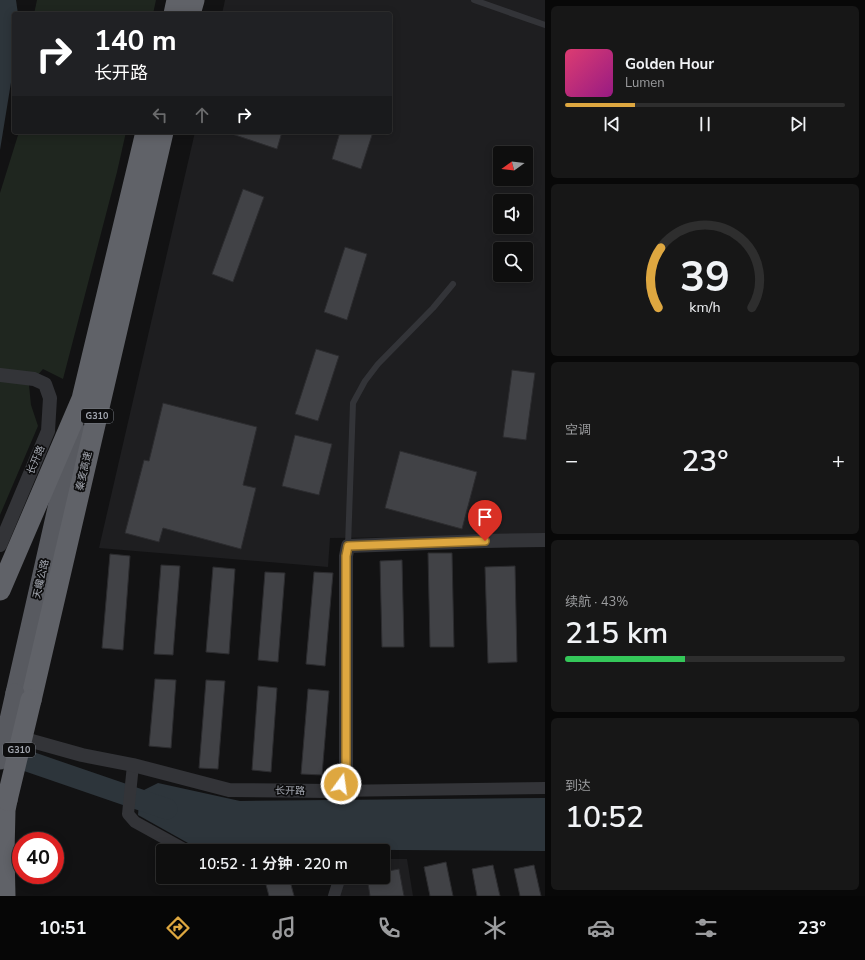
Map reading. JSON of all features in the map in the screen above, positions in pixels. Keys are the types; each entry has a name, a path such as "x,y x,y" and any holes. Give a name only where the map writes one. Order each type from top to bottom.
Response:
{"highway":[{"path":"174,12 177,0"},
{"path":"191,12 194,0"},
{"name":"G310","path":"82,399 146,134"},
{"name":"秦麦高速","path":"5,896 4,813 163,134"},
{"path":"0,590 82,399"},
{"name":"天巉公路","path":"0,760 82,399"}],"street":[{"name":"长开路","path":"0,375 34,379 45,384 50,398 48,431 0,545"},
{"path":"332,791 341,784 346,768 346,556 348,546 545,540"},
{"name":"长开路","path":"0,732 82,755 133,765 229,790 332,791"},
{"path":"133,765 128,814 135,822 175,844"},
{"path":"332,791 545,788"},
{"path":"334,896 338,884"}],"lane":[{"path":"474,0 545,25"},
{"path":"348,546 353,403 365,381 378,364 433,308 453,284"}],"shaded area":[{"path":"0,0 16,0 18,12 12,12 12,76 0,150"},
{"path":"37,0 156,0 153,12 34,12"},
{"path":"225,0 545,0 545,536 330,538 328,567 99,548 195,134 392,134 392,12 222,12"},
{"path":"18,134 126,134 63,379 43,369 29,385 31,405 38,426 0,515 0,193"},
{"path":"158,783 240,801 545,798 545,851 390,850 390,844 188,843 138,815 140,792"},
{"path":"390,859 407,859 413,896 336,896 340,884 390,884"}],"building":[{"path":"232,134 281,134 277,149"},
{"path":"339,134 372,134 361,169 332,159"},
{"path":"243,189 264,197 233,282 212,274"},
{"path":"345,247 367,254 347,320 324,312"},
{"path":"316,349 339,356 318,421 295,414"},
{"path":"512,370 535,373 526,440 503,437"},
{"path":"163,403 257,427 243,485 256,488 241,549 163,528 159,542 125,533 144,460 149,461"},
{"path":"295,435 332,444 319,495 282,486"},
{"path":"400,451 477,472 462,529 385,508"},
{"path":"428,553 452,553 454,647 430,647"},
{"path":"110,554 130,556 123,650 102,648"},
{"path":"402,560 404,647 382,647 380,561"},
{"path":"161,565 180,566 173,655 154,654"},
{"path":"515,566 517,662 488,663 485,567"},
{"path":"213,567 235,569 229,654 206,652"},
{"path":"265,572 285,573 278,662 258,660"},
{"path":"314,572 333,573 325,666 306,664"},
{"path":"155,679 176,680 171,748 149,746"},
{"path":"206,680 225,681 218,769 199,768"},
{"path":"258,686 277,688 271,772 252,770"},
{"path":"308,689 329,691 322,775 301,774"},
{"path":"446,862 453,896 430,896 424,867"},
{"path":"493,865 500,896 477,896 472,869"},
{"path":"534,865 541,896 520,896 514,869"},
{"path":"399,869 404,896 370,896 368,884 390,884 390,871"},
{"path":"266,884 291,884 294,896 269,896"}],"waterway":[{"path":"1,752 167,809"}],"route":[{"path":"341,784 346,768 346,556 348,546 485,541"}]}
